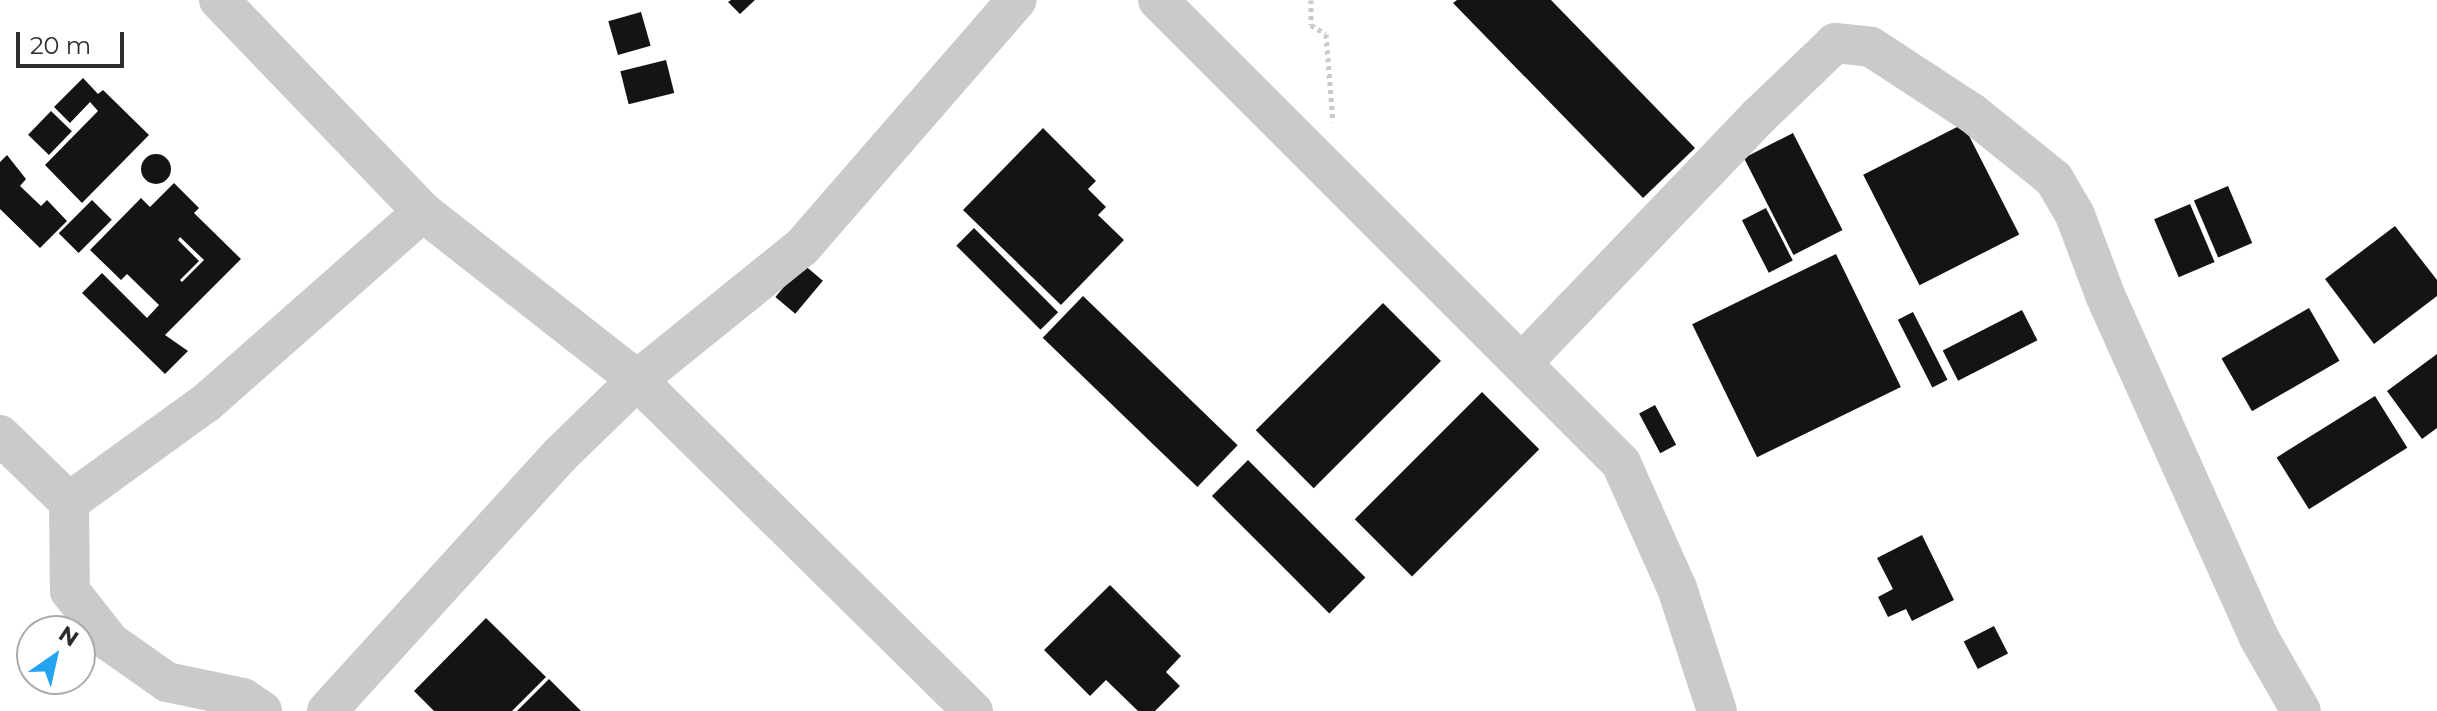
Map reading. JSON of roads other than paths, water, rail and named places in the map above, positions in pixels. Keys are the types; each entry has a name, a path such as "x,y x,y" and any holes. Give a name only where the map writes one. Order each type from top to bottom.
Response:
{"street":[{"path":"219,0 423,212 637,380 973,711"},
{"path":"327,711 560,455 637,380 802,247 1017,0"},
{"path":"1158,0 1621,463 1677,588 1717,711"},
{"path":"1523,362 1759,116 1835,43 1871,47 1972,113 2054,179 2075,215 2105,295 2258,636 2301,711"},
{"path":"69,502 206,403 423,212"},
{"path":"0,435 69,502 70,591 110,642 167,682 243,698 262,711"}]}
